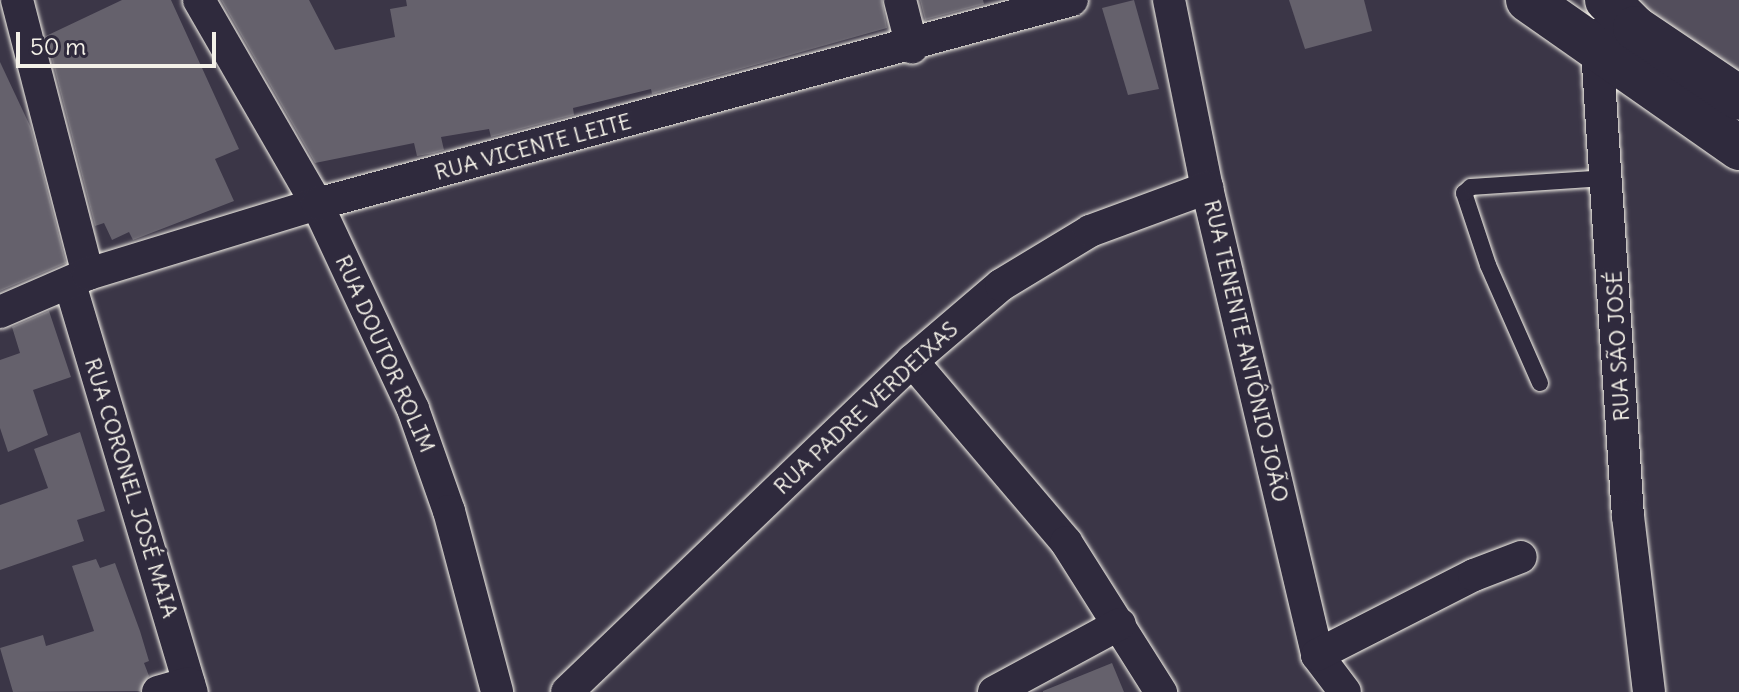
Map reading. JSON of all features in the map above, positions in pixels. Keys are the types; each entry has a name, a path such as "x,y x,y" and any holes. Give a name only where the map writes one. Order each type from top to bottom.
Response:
{"main road":[{"path":"1528,0 1739,148"},
{"path":"1607,0 1635,28 1739,98"}],"street":[{"name":"RUA CORONEL JOSÉ MAIA","path":"17,0 79,279 190,688"},
{"name":"RUA DOUTOR ROLIM","path":"199,0 317,204 432,460 497,692"},
{"path":"900,0 912,47"},
{"name":"RUA VICENTE LEITE","path":"0,312 79,279 317,204 912,47 1072,0"},
{"name":"RUA TENENTE ANTÔNIO JOÃO","path":"1169,0 1207,188 1317,655 1345,692"},
{"name":"RUA SÃO JOSÉ","path":"1593,0 1608,178 1628,516 1649,692"},
{"name":"RUA PADRE VERDEIXAS","path":"567,692 912,361 1001,285 1090,231 1207,188"},
{"path":"912,361 1066,542 1161,692"},
{"path":"1317,655 1474,575 1521,557"},
{"path":"994,692 1120,624"},
{"path":"158,692 190,688"}],"lane":[{"path":"1540,383 1488,265 1464,193 1471,187 1608,178"}],"shaded area":[{"path":"1614,0 1739,0 1739,95"}],"building":[{"path":"122,0 171,0 239,149 215,159 234,201 133,240 129,232 112,240 104,223 95,226 46,36"},
{"path":"221,0 309,0 335,50 395,37 390,9 407,6 406,0 882,0 887,28 652,94 651,89 573,108 574,115 491,137 489,129 441,137 444,150 434,153 417,156 414,143 315,163"},
{"path":"920,0 983,0 984,4 925,20"},
{"path":"1134,0 1159,89 1128,95 1102,8"},
{"path":"1289,0 1364,0 1372,31 1305,49"},
{"path":"0,62 31,128 66,263 0,291"},
{"path":"49,311 71,377 33,390 48,435 8,452 0,428 0,360 20,353 12,327"},
{"path":"80,432 105,511 77,520 84,541 0,570 0,505 48,488 34,449"},
{"path":"96,559 100,568 115,563 140,631 149,661 144,663 149,676 140,691 13,692 0,648 43,635 46,646 94,631 72,566"},
{"path":"1112,663 1124,692 1043,692 1043,691"}]}
